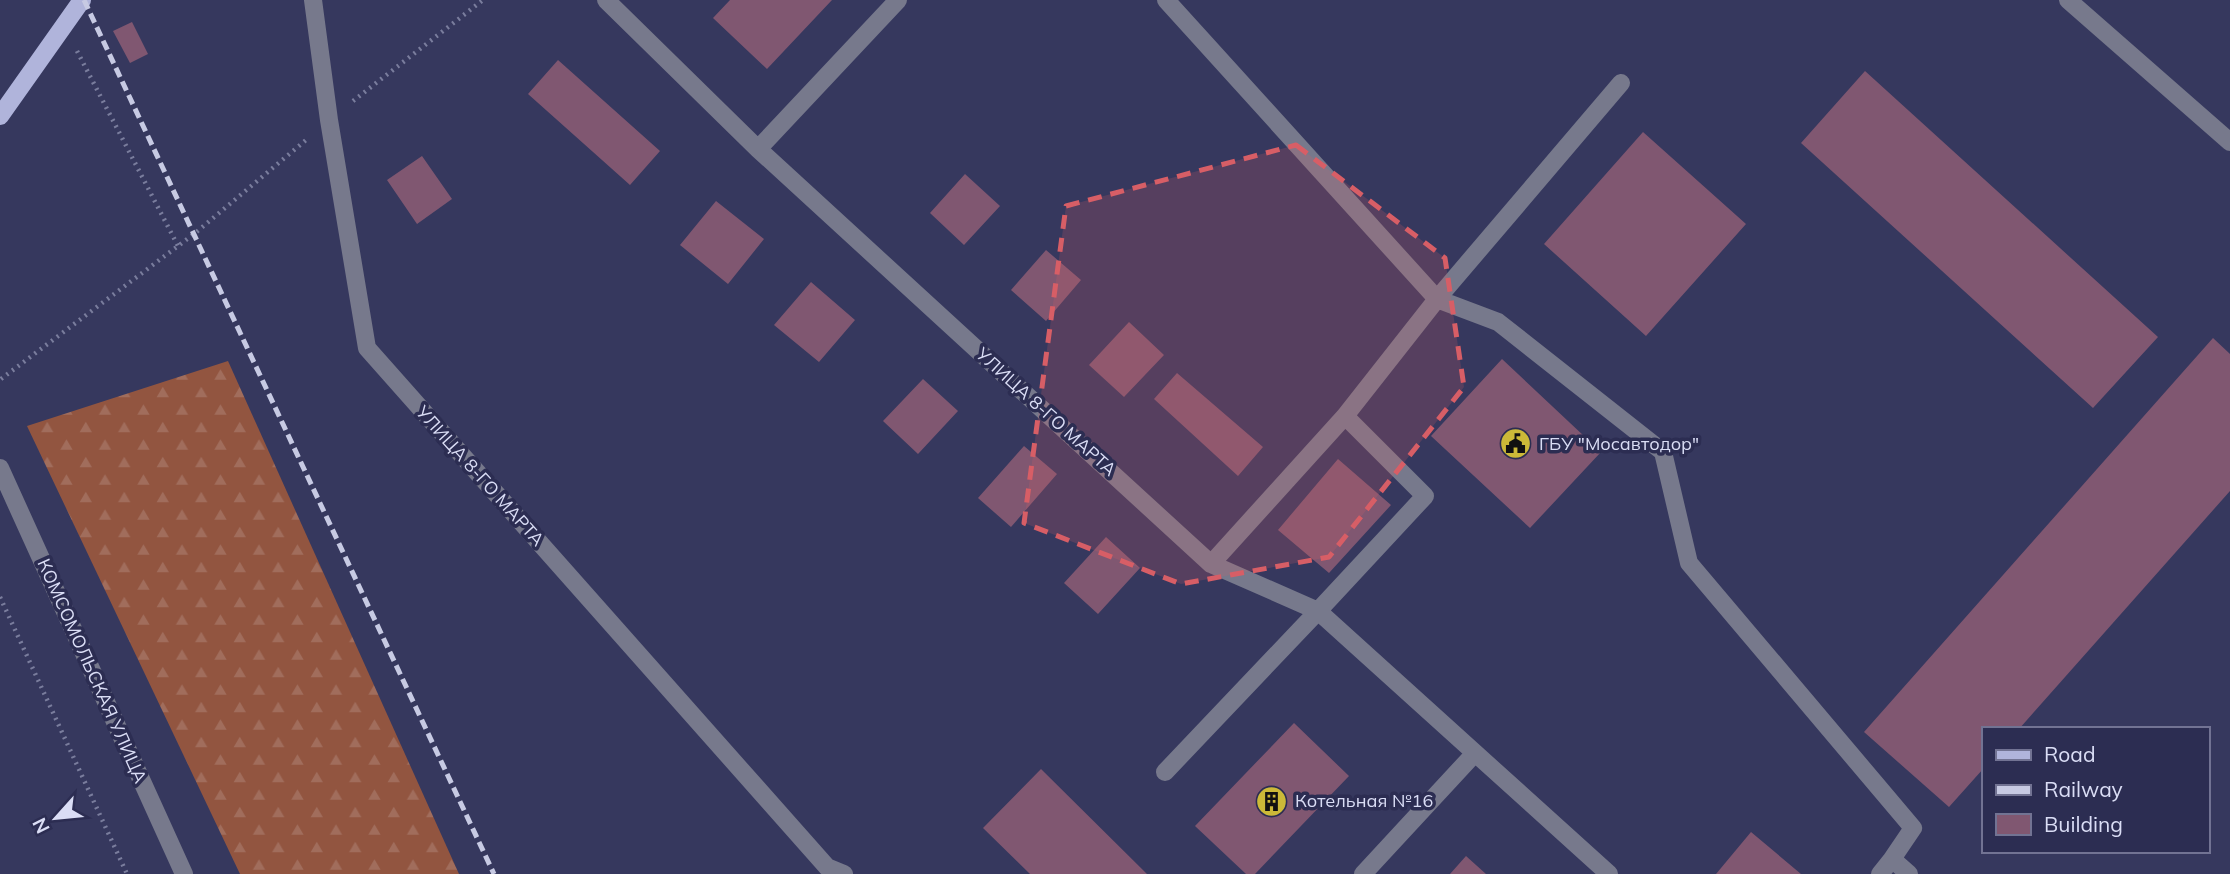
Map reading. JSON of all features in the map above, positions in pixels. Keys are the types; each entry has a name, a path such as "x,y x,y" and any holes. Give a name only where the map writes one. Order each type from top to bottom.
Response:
{"main road":[{"path":"0,116 82,0"}],"street":[{"name":"УЛИЦА 8-ГО МАРТА","path":"313,0 329,120 367,348 835,872"},
{"name":"УЛИЦА 8-ГО МАРТА","path":"606,0 758,149 1211,564 1318,611 1609,874"},
{"path":"758,149 898,0"},
{"path":"1166,0 1437,299 1498,322 1663,452 1689,563 1913,828 1880,874"},
{"path":"2068,0 2230,142"},
{"path":"1211,564 1345,416 1437,299 1621,83"},
{"path":"1165,772 1425,496 1345,416"},
{"name":"КОМСОМОЛЬСКАЯ УЛИЦА","path":"0,468 184,874"},
{"path":"1363,874 1475,753"},
{"path":"1892,859 1909,874"}],"path":[{"path":"1,379 178,246 329,120 483,0"},
{"path":"64,25 178,246"},
{"path":"0,597 127,874"}],"highlighted area":[{"path":"1296,145 1445,258 1464,387 1329,557 1181,584 1024,523 1066,206"}],"green space":[{"path":"228,361 459,874 240,874 27,426"}],"building":[{"path":"730,0 832,0 767,69 713,18"},
{"path":"132,22 148,54 130,63 113,31"},
{"path":"558,60 660,151 630,185 528,94"},
{"path":"1865,71 2158,337 2093,408 1801,143"},
{"path":"1643,132 1746,224 1646,336 1544,244"},
{"path":"422,156 452,199 417,224 387,180"},
{"path":"965,174 1000,206 964,245 930,213"},
{"path":"716,201 764,239 728,284 680,245"},
{"path":"1046,250 1081,280 1046,321 1011,290"},
{"path":"811,282 855,320 819,362 774,325"},
{"path":"1129,322 1164,355 1124,397 1089,365"},
{"path":"2213,338 2230,354 2230,491 2021,727 1982,727 1982,770 1949,807 1864,732"},
{"name":"ГБУ \"Мосавтодор\"","path":"1502,359 1601,452 1530,528 1431,436"},
{"path":"1177,373 1263,447 1238,476 1154,399"},
{"path":"923,379 958,411 918,454 883,421"},
{"path":"1024,446 1057,474 1011,527 978,498"},
{"path":"1338,459 1391,505 1329,573 1278,530"},
{"path":"1106,537 1140,568 1098,614 1064,583"},
{"name":"Котельная №16","path":"1294,723 1349,776 1255,874 1246,874 1195,826"},
{"path":"1041,769 1147,874 1030,874 983,828"},
{"path":"1751,832 1801,874 1716,874"},
{"path":"1466,856 1486,874 1450,874"}],"railway":[{"path":"84,0 494,874"}],"place":[{"name":"ГБУ \"Мосавтодор\"","path":"1516,444"},
{"name":"Котельная №16","path":"1272,801"}]}
